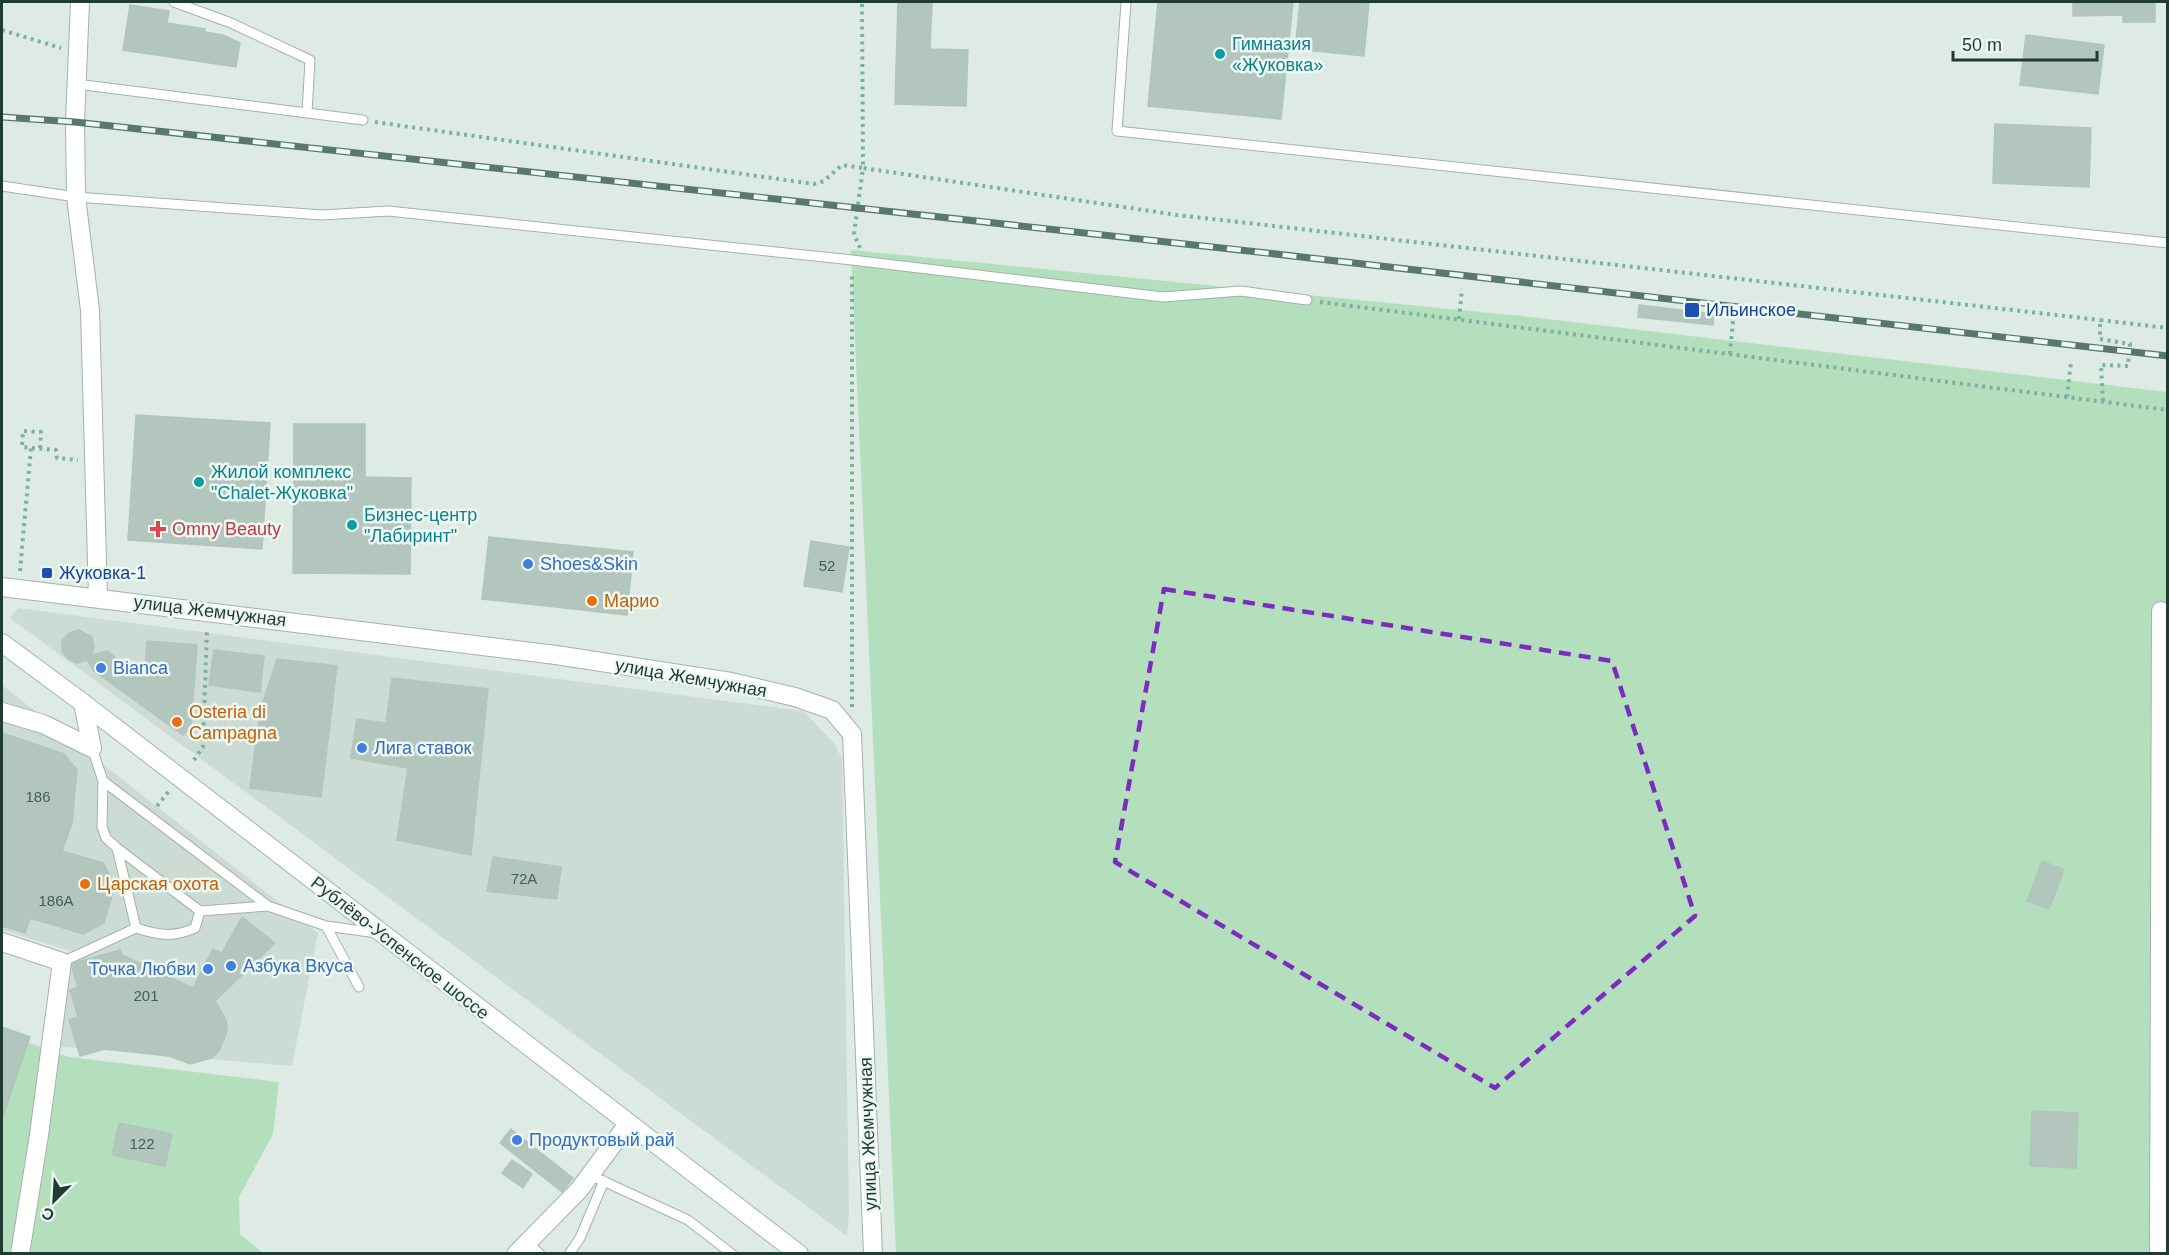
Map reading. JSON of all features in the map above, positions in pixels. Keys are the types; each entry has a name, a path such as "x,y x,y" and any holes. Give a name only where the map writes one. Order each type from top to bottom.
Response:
{"street":[{"path":"80,2 76,84 75,197 90,310 98,598"},
{"name":"улица Жемчужная","path":"2,587 207,610 555,655 731,682 795,697 832,711 852,734 873,1254"},
{"path":"2159,1254 2161,611"},
{"name":"Рублёво-Успенское шоссе","path":"2,643 799,1254"},
{"path":"83,703 92,748"},
{"path":"2,712 43,724 92,748"},
{"path":"2,942 62,962 20,1254"},
{"path":"527,1250 579,1190 597,1178 628,1124"}],"lane":[{"path":"174,2 231,23 310,60 307,113"},
{"path":"1126,2 1117,131 2168,243"},
{"path":"76,84 363,120"},
{"path":"2,186 75,197 322,215 388,211 852,260 1163,297 1241,291 1307,300"},
{"path":"92,748 104,781 102,827 106,838 117,848 200,911 268,906"},
{"path":"104,781 268,906 326,927 381,934"},
{"path":"117,848 136,928"},
{"path":"62,962 136,928 162,936 182,934 195,928 200,911"},
{"path":"326,927 358,987"},
{"path":"569,1254 580,1238 597,1178 688,1220 732,1254"}],"path":[{"path":"862,2 862,168 854,234 866,262"},
{"path":"2,30 78,53"},
{"path":"363,120 814,184 824,181 842,165 1177,215 2168,328"},
{"path":"852,260 852,734"},
{"path":"1459,319 1462,289"},
{"path":"1307,300 2168,410"},
{"path":"2100,320 2100,339 2130,344 2128,366 2101,365 2103,402"},
{"path":"1730,354 1733,321"},
{"path":"2067,397 2071,362"},
{"path":"40,448 41,432 23,431 22,447 56,450 57,458 94,461"},
{"path":"19,566 31,447"},
{"path":"194,760 203,747 207,610"},
{"path":"149,816 173,785"}],"highlighted area":[{"path":"1164,589 1612,661 1695,916 1495,1088 1115,862"}],"shaded area":[{"path":"18,608 803,711 834,743 842,759 849,1213 847,1236 10,618"},
{"path":"2,685 318,933 292,1066 54,1046 74,952 2,930"}],"green space":[{"path":"851,250 1530,317 2167,392 2167,1253 896,1253"},
{"path":"2,1033 69,1057 279,1082 273,1134 239,1197 240,1234 263,1253 2,1253"}],"building":[{"path":"898,2 932,2 930,49 968,50 966,106 895,104"},
{"name":"Гимназия «Жуковка»","path":"1158,2 1293,2 1281,119 1148,106"},
{"name":"Гимназия «Жуковка»","path":"1300,2 1369,2 1364,56 1295,49"},
{"path":"2073,2 2155,2 2155,22 2123,22 2123,15 2073,16"},
{"path":"130,5 169,11 167,23 205,29 205,32 223,35 240,43 236,67 123,50"},
{"path":"2026,35 2104,45 2098,94 2020,85"},
{"path":"1995,124 2091,128 2089,187 1993,183"},
{"path":"1639,305 1714,314 1713,325 1638,317"},
{"name":"Жилой комплекс \"Chalet-Жуковка\"","path":"136,415 270,423 262,549 128,540"},
{"name":"Бизнес-центр \"Лабиринт\"","path":"294,424 365,424 365,477 411,478 410,574 293,573"},
{"path":"489,537 633,552 627,615 482,599"},
{"path":"811,541 849,547 842,592 804,586"},
{"path":"79,630 92,637 94,647 92,655 107,651 144,679 147,641 197,645 191,727 183,735 94,671 87,660 77,663 68,659 62,651 62,641 69,633"},
{"path":"214,650 264,656 260,692 209,685"},
{"path":"277,659 337,666 321,797 250,788 260,711"},
{"path":"392,678 488,689 471,855 397,840 408,768 351,758 357,719 386,723"},
{"path":"2,733 64,754 77,770 72,823 55,871 2,854"},
{"path":"62,851 103,863 115,885 104,923 83,934 30,918 25,933 2,926 2,854 55,871"},
{"path":"493,857 561,867 557,899 487,891"},
{"path":"2042,861 2064,870 2049,909 2027,901"},
{"path":"242,917 275,943 215,1001 226,1020 227,1031 219,1051 211,1058 190,1064 169,1056 105,1049 80,1056 69,1020 78,1017 70,990 78,987 71,964 120,950 122,955 193,988 213,949 222,953"},
{"path":"2,1027 30,1037 2,1119"},
{"path":"2032,1111 2078,1113 2076,1168 2030,1166"},
{"path":"119,1123 172,1134 165,1166 112,1155"},
{"path":"511,1129 573,1178 562,1192 500,1143"},
{"path":"512,1160 532,1174 523,1188 502,1173"}],"railway":[{"path":"2,117 75,122 1258,252 2168,356"}],"place":[{"name":"Гимназия «Жуковка»","path":"1220,54"},
{"name":"Ильинское","path":"1692,310"},
{"name":"Жилой комплекс \"Chalet-Жуковка\"","path":"199,482"},
{"name":"Бизнес-центр \"Лабиринт\"","path":"352,525"},
{"name":"Omny Beauty","path":"158,529"},
{"name":"Shoes&Skin","path":"528,564"},
{"name":"Жуковка-1","path":"47,573"},
{"name":"Марио","path":"592,601"},
{"name":"Bianca","path":"101,668"},
{"name":"Osteria di Campagna","path":"177,722"},
{"name":"Лига ставок","path":"362,748"},
{"name":"Царская охота","path":"85,884"},
{"name":"Азбука Вкуса","path":"231,966"},
{"name":"Точка Любви","path":"208,969"},
{"name":"Продуктовый рай","path":"517,1140"}]}
